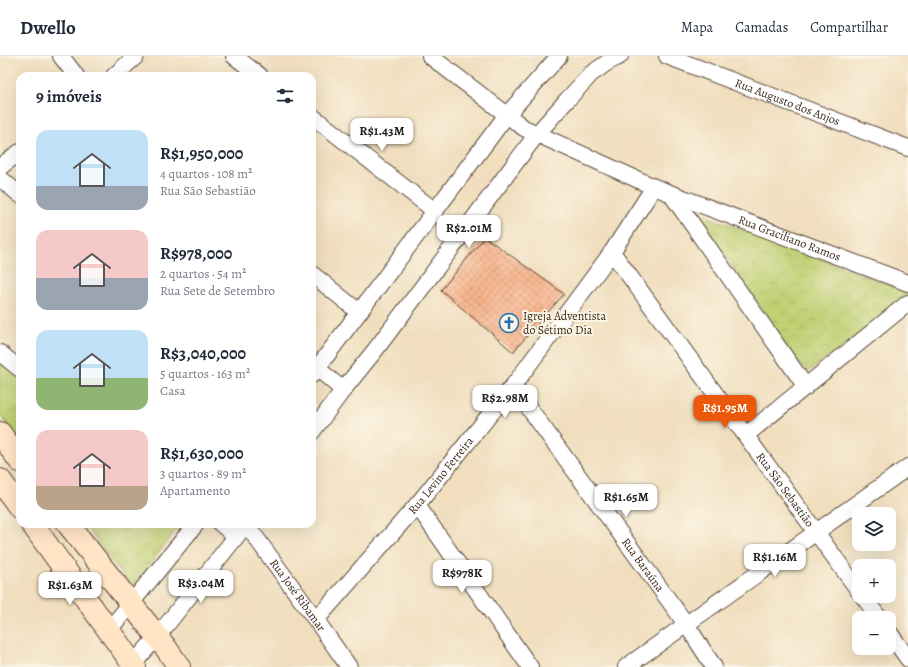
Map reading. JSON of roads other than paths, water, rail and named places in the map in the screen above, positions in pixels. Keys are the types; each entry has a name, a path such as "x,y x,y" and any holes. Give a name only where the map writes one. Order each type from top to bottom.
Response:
{"main road":[{"path":"0,433 16,455"},
{"path":"0,480 16,502"},
{"path":"35,528 134,665"},
{"path":"71,528 179,667"}],"street":[{"path":"61,56 73,72"},
{"path":"118,72 136,56"},
{"path":"234,56 255,72"},
{"name":"Rua Graciliano Ramos","path":"430,56 506,116 530,131 671,194 908,282"},
{"path":"316,371 506,116 559,56"},
{"path":"316,427 385,336 530,131 571,95 591,74 608,62 620,56"},
{"name":"Rua Augusto dos Anjos","path":"667,56 908,148"},
{"path":"316,119 435,210"},
{"path":"0,167 16,155"},
{"path":"0,178 16,192"},
{"name":"Rua Levino Ferreira","path":"316,620 417,505 513,386 612,252 654,187"},
{"path":"671,194 806,387"},
{"name":"Rua São Sebastião","path":"612,252 852,581"},
{"path":"316,277 359,312"},
{"path":"746,435 908,303"},
{"path":"0,354 16,366"},
{"path":"316,373 343,390"},
{"name":"Rua Baraúna","path":"513,386 686,624 714,667"},
{"path":"626,667 908,467"},
{"path":"417,505 530,667"},
{"path":"109,630 193,528"},
{"path":"134,665 243,528"},
{"name":"Rua José Ribamar","path":"243,528 316,620 349,667"},
{"path":"896,642 908,659"}],"place":[{"name":"Igreja Adventista do Sétimo Dia","path":"509,323"}]}
